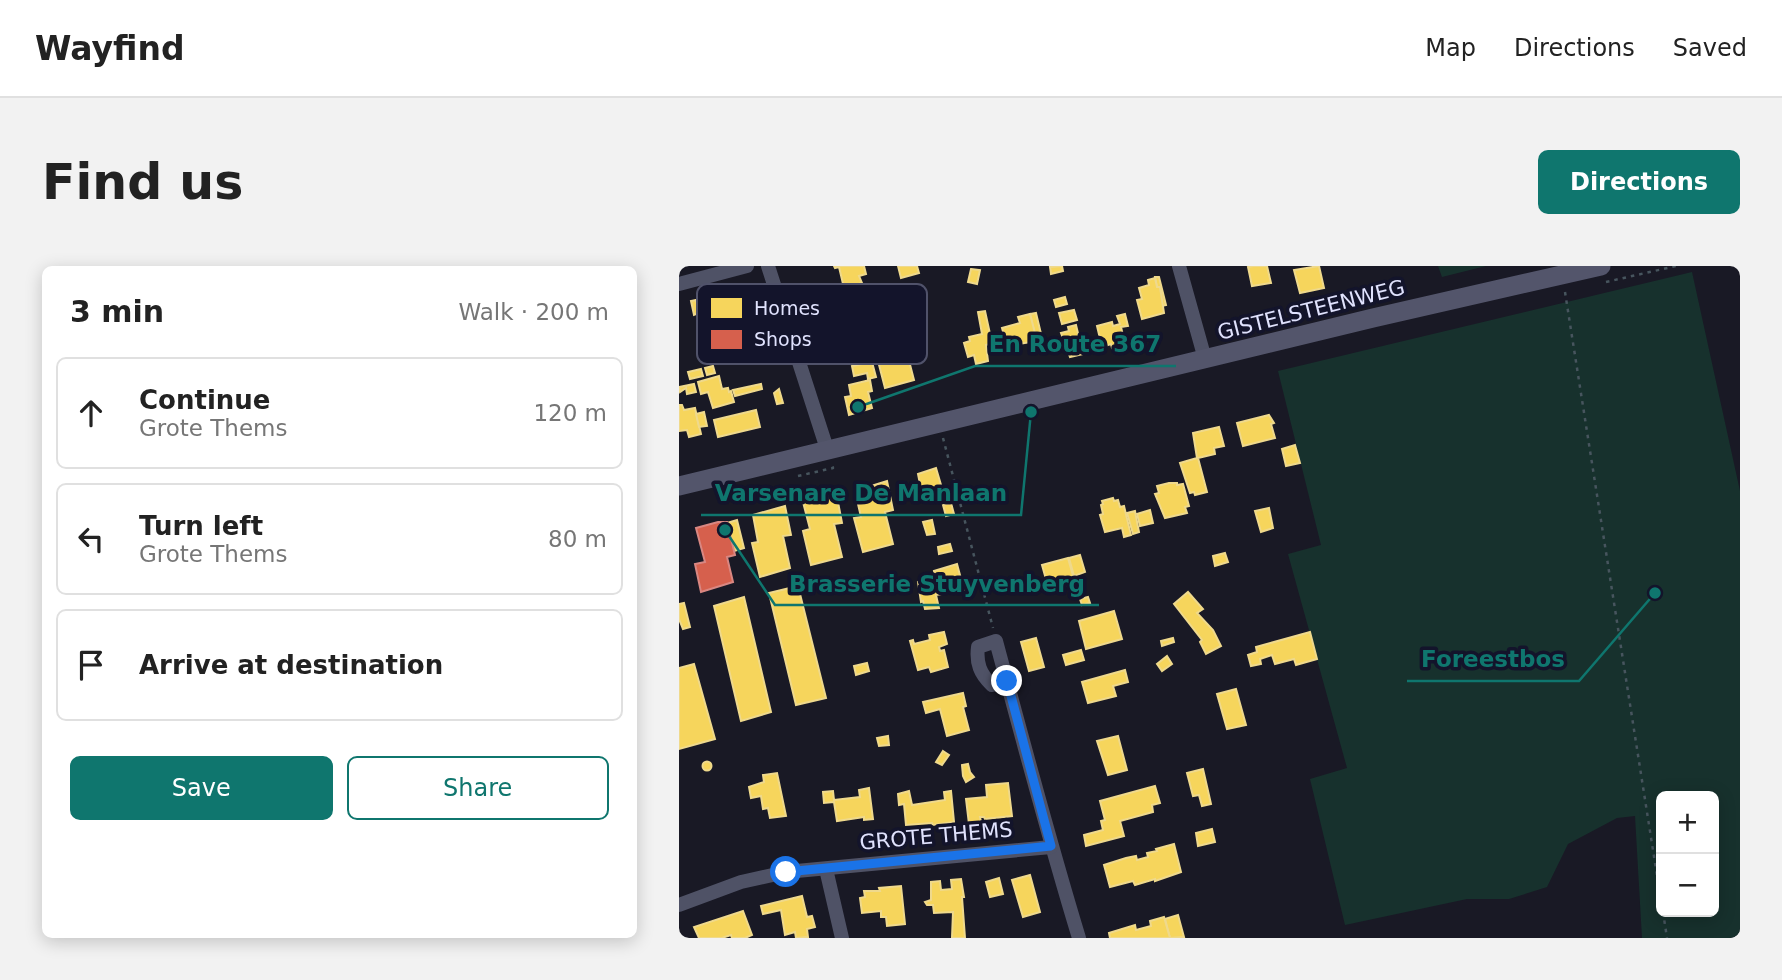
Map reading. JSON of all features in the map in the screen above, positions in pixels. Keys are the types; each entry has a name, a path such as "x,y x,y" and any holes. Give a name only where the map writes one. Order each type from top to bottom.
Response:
{"main road":[{"name":"GISTELSTEENWEG","path":"679,486 1562,275 1602,275"}],"street":[{"path":"679,285 747,266"},
{"path":"768,266 774,284"},
{"name":"GISTELSTEENWEG","path":"1179,266 1205,359"},
{"path":"800,364 828,452"},
{"path":"996,641 978,647 977,658 981,675 992,685 1007,681"},
{"name":"GROTE THEMS","path":"996,641 1051,846 1079,938"},
{"name":"GROTE THEMS","path":"679,905 748,880 786,872 1051,846"},
{"path":"826,869 842,938"}],"path":[{"path":"1602,275 1676,266"},
{"path":"1562,275 1656,869"},
{"path":"939,424 996,641"},
{"path":"1664,917 1667,938"}],"green space":[{"path":"1438,266 1486,266 1442,277"},
{"path":"1692,272 1740,491 1740,938 1642,938 1635,816 1617,818 1568,844 1547,887 1509,899 1467,899 1345,925 1310,779 1347,768 1288,554 1321,545 1278,371"}],"building: Homes":[{"path":"834,266 864,266 866,274 859,276 862,283 843,284 839,267"},
{"path":"898,266 917,266 919,273 901,278"},
{"path":"1062,266 1063,271 1051,274 1050,267"},
{"path":"1267,266 1271,283 1252,286 1248,267"},
{"path":"1319,266 1324,288 1300,293 1294,270"},
{"path":"971,269 980,270 977,284 968,282"},
{"path":"1155,277 1159,277 1166,305 1162,306 1160,287 1157,287"},
{"path":"1155,278 1157,287 1160,287 1164,313 1142,319 1137,300 1142,299 1139,288 1149,285 1148,280"},
{"path":"1065,297 1067,304 1056,307 1054,300"},
{"path":"696,300 697,304 697,314 694,315 691,301"},
{"path":"1074,310 1077,320 1062,324 1059,313"},
{"path":"985,311 992,343 986,345 988,361 976,364 974,355 968,357 964,343 970,341 969,337 982,334 978,312"},
{"path":"1036,313 1042,338 1036,339 1030,314"},
{"path":"1030,314 1037,341 1007,346 1002,328 1020,323 1018,317"},
{"path":"1125,314 1128,326 1121,327 1125,344 1112,348 1111,344 1102,347 1097,326 1112,322 1113,326 1120,324 1117,316"},
{"path":"1076,325 1083,354 1070,357 1061,333"},
{"path":"873,364 876,377 868,379 867,373 854,376 852,366"},
{"path":"879,364 910,364 914,380 885,388"},
{"path":"713,366 715,373 707,375 705,368"},
{"path":"701,369 703,376 690,379 688,372"},
{"path":"719,376 722,389 728,388 729,392 731,391 734,402 713,408 708,392 701,394 698,382"},
{"path":"870,380 872,391 868,392 872,408 849,415 845,397 851,396 849,385"},
{"path":"694,384 696,392 687,394 686,388 680,392 679,387"},
{"path":"761,384 762,389 735,396 733,390"},
{"path":"779,389 783,403 777,404 774,393"},
{"path":"679,405 682,405 684,410 695,408 701,434 689,437 687,430 679,431"},
{"path":"756,410 760,427 718,437 714,420"},
{"path":"704,412 707,426 699,427 696,414"},
{"path":"1269,415 1274,423 1271,424 1275,438 1243,446 1237,423"},
{"path":"1219,427 1224,446 1214,448 1215,454 1198,458 1207,492 1195,495 1194,492 1190,493 1180,463 1197,458 1193,433"},
{"path":"1295,445 1300,463 1286,466 1282,449"},
{"path":"936,468 944,495 923,500 918,474"},
{"path":"887,481 893,510 885,512 893,544 863,552 854,518 861,517 855,491"},
{"path":"1183,484 1189,506 1185,507 1187,513 1165,518 1155,494 1159,493 1157,486"},
{"path":"834,496 835,502 838,502 842,523 834,524 842,557 811,565 803,531 810,529 803,502"},
{"path":"1113,498 1114,501 1118,500 1120,507 1124,506 1131,535 1124,537 1122,528 1105,532 1100,515 1103,514 1101,505 1102,501"},
{"path":"951,503 954,514 946,516 943,505"},
{"path":"785,506 791,535 783,536 790,568 760,577 752,543 758,542 753,515"},
{"path":"1269,508 1273,528 1261,532 1255,511"},
{"path":"1150,510 1153,523 1140,526 1137,514"},
{"path":"1135,511 1139,532 1133,534 1127,513"},
{"path":"737,520 744,548 734,551 727,523"},
{"path":"932,520 935,534 927,535 923,522"},
{"path":"950,544 952,551 939,554 938,547"},
{"path":"1225,553 1228,562 1215,566 1213,556"},
{"path":"1080,555 1085,572 1074,576 1069,558"},
{"path":"1068,558 1075,583 1049,590 1042,565"},
{"path":"957,564 964,590 936,595 939,608 925,609 923,601 921,602 918,582 935,575 934,571"},
{"path":"798,586 826,698 796,705 769,593"},
{"path":"1188,592 1203,609 1197,613 1213,630 1221,646 1206,654 1200,642 1202,640 1174,604"},
{"path":"744,597 771,712 741,721 714,606"},
{"path":"1088,597 1090,603 1082,605 1080,599"},
{"path":"684,603 690,627 683,629 679,619 679,604"},
{"path":"1114,611 1122,639 1086,649 1079,621"},
{"path":"944,632 947,644 939,647 940,651 944,650 948,667 931,672 929,667 918,670 910,641 913,640 914,644 930,640 929,635"},
{"path":"1310,632 1317,659 1296,665 1294,659 1275,664 1272,655 1260,659 1261,664 1251,666 1248,655 1257,652 1256,647"},
{"path":"1036,638 1044,667 1029,671 1021,642"},
{"path":"1173,638 1174,642 1162,646 1161,641"},
{"path":"1081,650 1084,660 1066,665 1063,655"},
{"path":"1167,656 1172,664 1162,671 1157,664"},
{"path":"867,663 869,671 856,675 854,666"},
{"path":"694,664 715,739 679,749 679,668"},
{"path":"1125,670 1128,682 1113,686 1116,696 1088,703 1082,682"},
{"path":"1236,689 1246,725 1227,729 1217,694"},
{"path":"963,693 966,706 963,707 969,730 947,736 940,709 926,713 923,702"},
{"path":"888,736 889,745 879,746 877,738"},
{"path":"1118,736 1127,770 1108,775 1097,741"},
{"path":"943,751 949,755 942,765 936,762"},
{"path":"707,761 712,766 707,771 702,766"},
{"path":"968,764 974,777 966,782 962,765"},
{"path":"1203,769 1211,804 1202,806 1199,795 1193,796 1187,773"},
{"path":"777,773 786,816 770,818 768,808 763,809 761,796 751,798 749,787 764,782 763,775"},
{"path":"1008,783 1012,816 985,819 980,817 981,822 969,824 966,799 987,797 986,785"},
{"path":"1155,786 1160,803 1152,805 1153,812 1120,821 1124,836 1086,846 1084,835 1103,830 1101,821 1105,820 1100,801"},
{"path":"869,788 873,819 864,820 864,817 837,821 834,802 824,803 823,792 833,791 834,800 860,797 859,790"},
{"path":"909,791 912,805 945,800 944,792 951,791 954,822 906,825 904,804 899,805 898,794"},
{"path":"1212,829 1215,842 1198,846 1196,833"},
{"path":"1174,844 1181,872 1155,881 1135,885 1133,881 1110,887 1104,865 1136,856 1137,860 1148,857 1147,853"},
{"path":"1030,875 1040,912 1023,917 1012,880"},
{"path":"999,878 1003,894 990,897 986,882"},
{"path":"961,879 965,938 952,938 953,912 934,913 933,905 927,905 925,902 931,900 931,882 940,881 941,890 952,889 951,880"},
{"path":"901,886 905,924 887,926 886,917 881,917 881,911 862,913 860,898 865,897 864,891 880,891 879,888"},
{"path":"802,896 807,917 812,916 815,927 807,929 808,937 796,938 795,932 785,935 781,910 763,914 761,906"},
{"path":"743,911 752,935 745,938 732,938 731,935 722,938 699,938 694,927"},
{"path":"1178,915 1184,937 1170,938 1165,919"},
{"path":"1164,917 1170,938 1110,938 1109,933 1135,925 1136,930 1151,926 1150,921"}],"building: Shops":[{"path":"727,522 735,555 727,557 733,582 701,592 695,564 705,562 696,528"}],"place":[{"name":"En Route 367","path":"858,407"},
{"name":"Varsenare De Manlaan","path":"1031,412"},
{"name":"Brasserie Stuyvenberg","path":"725,530"},
{"name":"Foreestbos","path":"1655,593"}],"route":[{"path":"786,872 1051,846 1007,681"}]}
